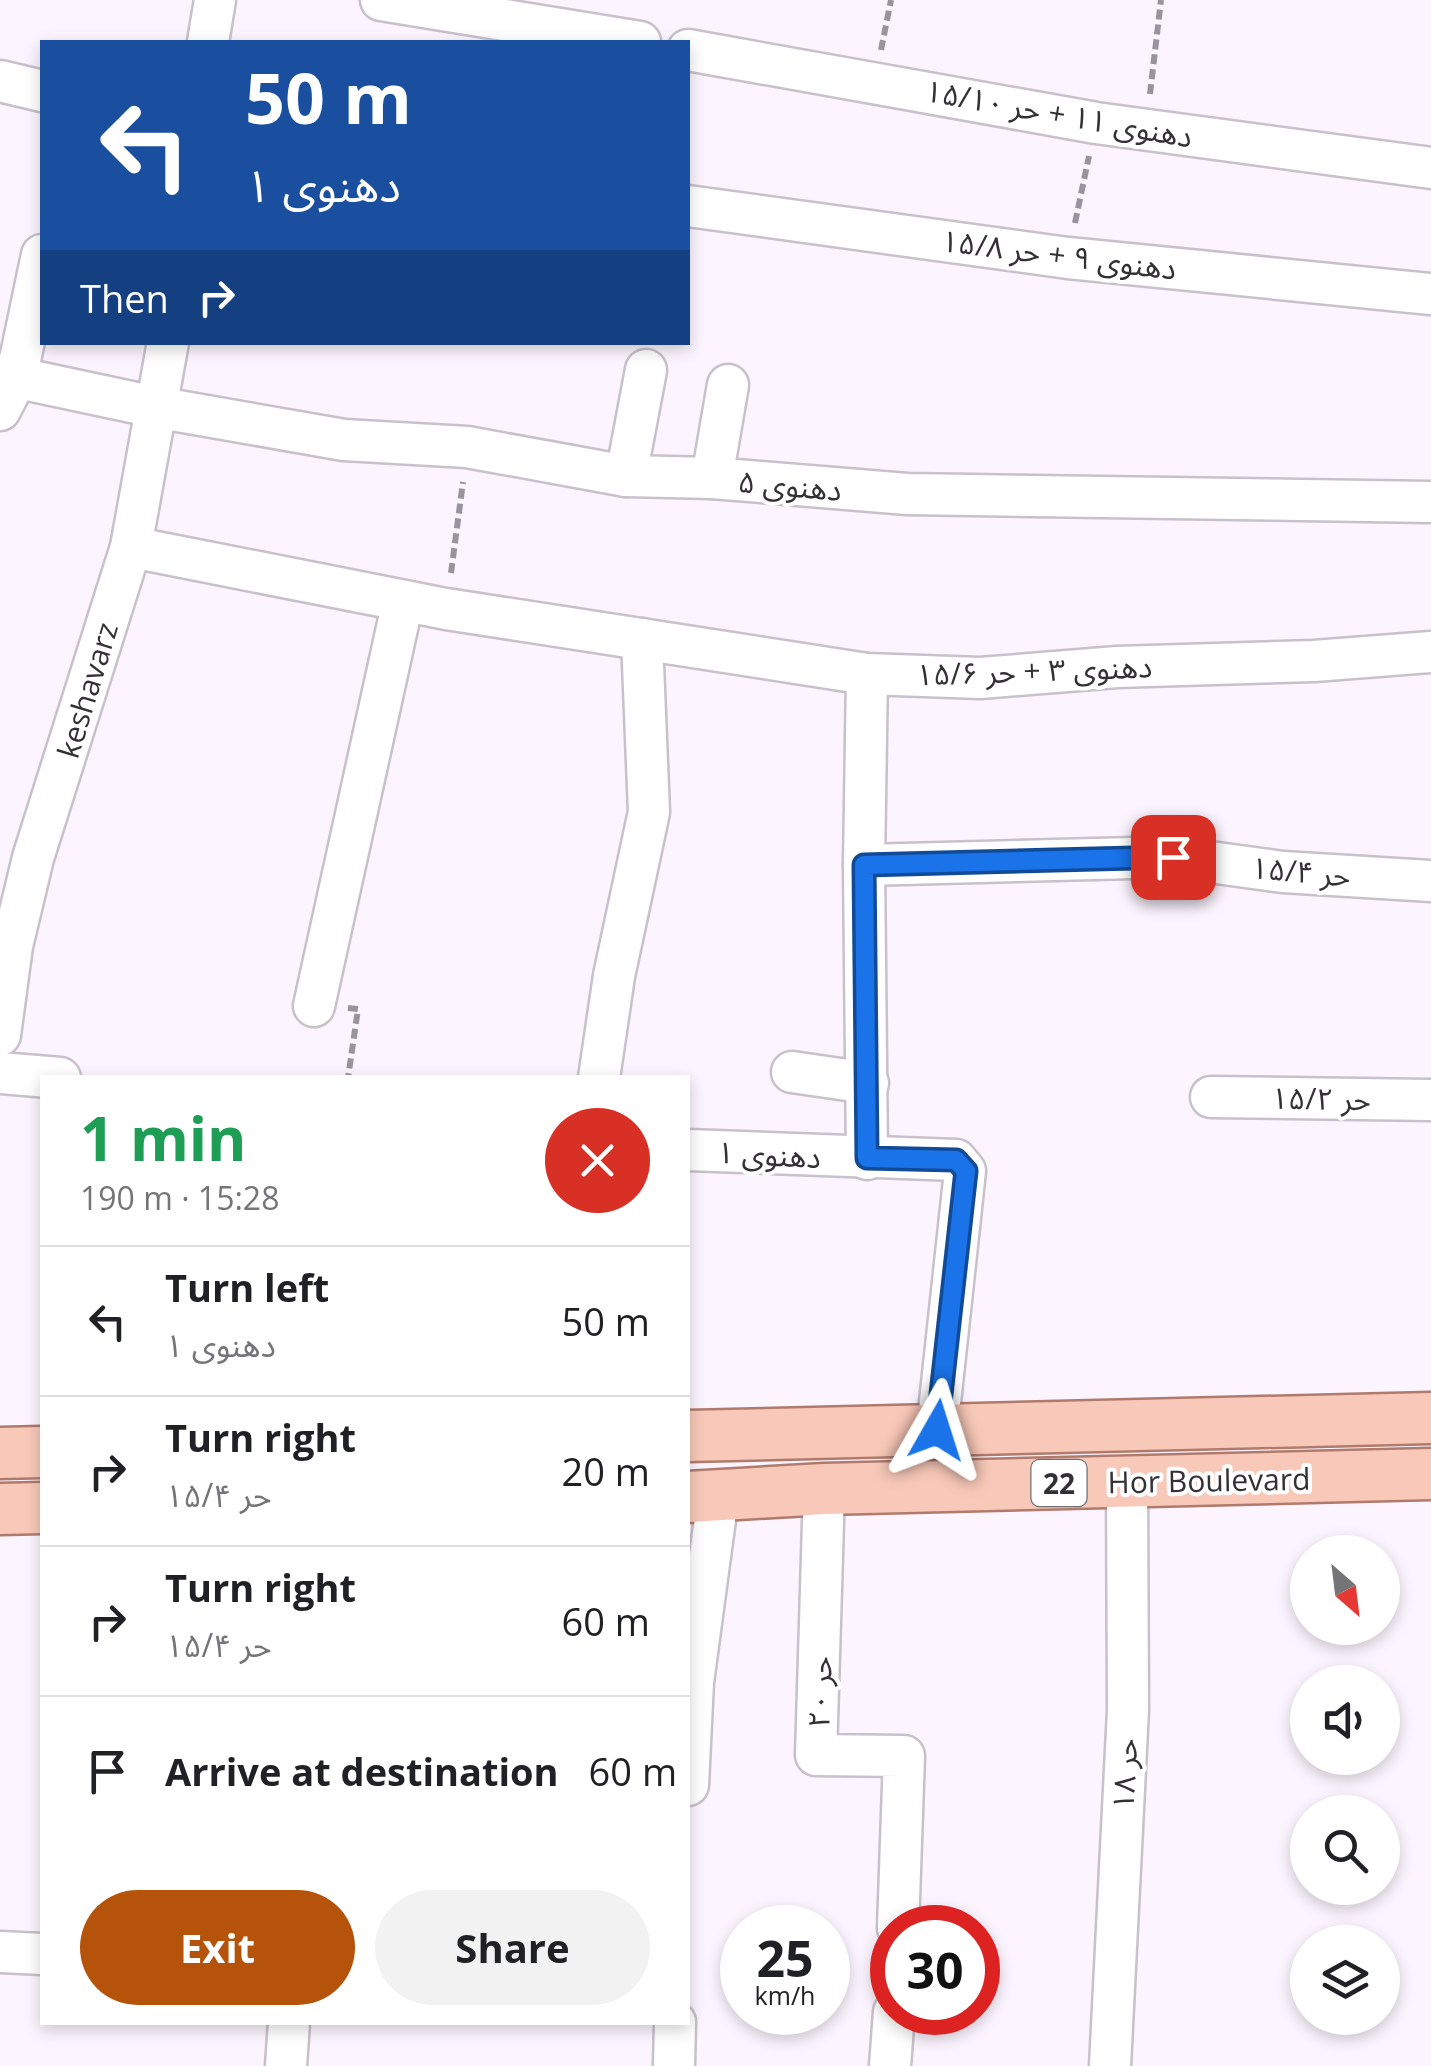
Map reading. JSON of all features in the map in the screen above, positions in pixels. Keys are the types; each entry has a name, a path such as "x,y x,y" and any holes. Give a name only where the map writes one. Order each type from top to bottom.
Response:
{"main road":[{"name":"Hor Boulevard","path":"690,1436 1431,1418"},
{"path":"0,1453 40,1452"},
{"name":"Hor Boulevard","path":"703,1497 824,1489 1431,1474"},
{"path":"0,1509 40,1508"}],"street":[{"path":"208,40 215,0"},
{"path":"380,0 628,40"},
{"name":"دهنوی ۱۱ + حر ۱۵/۱۰","path":"690,50 1096,123 1431,168"},
{"path":"0,81 40,91"},
{"name":"دهنوی ۹ + حر ۱۵/۸","path":"690,206 1068,258 1431,294"},
{"path":"5,388 40,263"},
{"name":"keshavarz","path":"0,1035 12,946 17,853 131,547 167,345"},
{"path":"626,476 646,370"},
{"path":"712,478 728,384"},
{"name":"دهنوی ۵","path":"5,388 155,407 344,440 467,447 626,476 712,478 907,494 1431,502"},
{"name":"دهنوی ۳ + حر ۱۵/۶","path":"131,547 446,609 867,674 980,678 1117,667 1314,662 1431,652"},
{"path":"314,1006 403,601"},
{"path":"600,1075 614,976 649,812 642,640"},
{"path":"867,674 867,1158"},
{"name":"حر ۱۵/۴","path":"864,865 1173,857 1283,872 1431,881"},
{"path":"792,1072 868,1084"},
{"path":"0,1073 40,1076"},
{"name":"حر ۱۵/۲","path":"1211,1097 1431,1100"},
{"name":"دهنوی ۱","path":"690,1150 956,1160 966,1171 937,1430"},
{"name":"حر ۱۸","path":"1110,2066 1128,1710 1127,1482"},
{"name":"حر ۲۰","path":"824,1489 816,1755 904,1756 899,1905"},
{"path":"690,1744 703,1497"},
{"path":"0,1952 40,1954"},
{"path":"286,2066 288,2025"},
{"path":"674,2066 675,2025"},
{"path":"890,2066 892,2035"}],"path":[{"path":"875,81 891,0"},
{"path":"1146,130 1161,0"},
{"path":"1068,258 1096,123"},
{"path":"446,609 467,447"}],"route":[{"path":"937,1430 966,1171 956,1160 867,1158 864,865 1173,857"}]}
